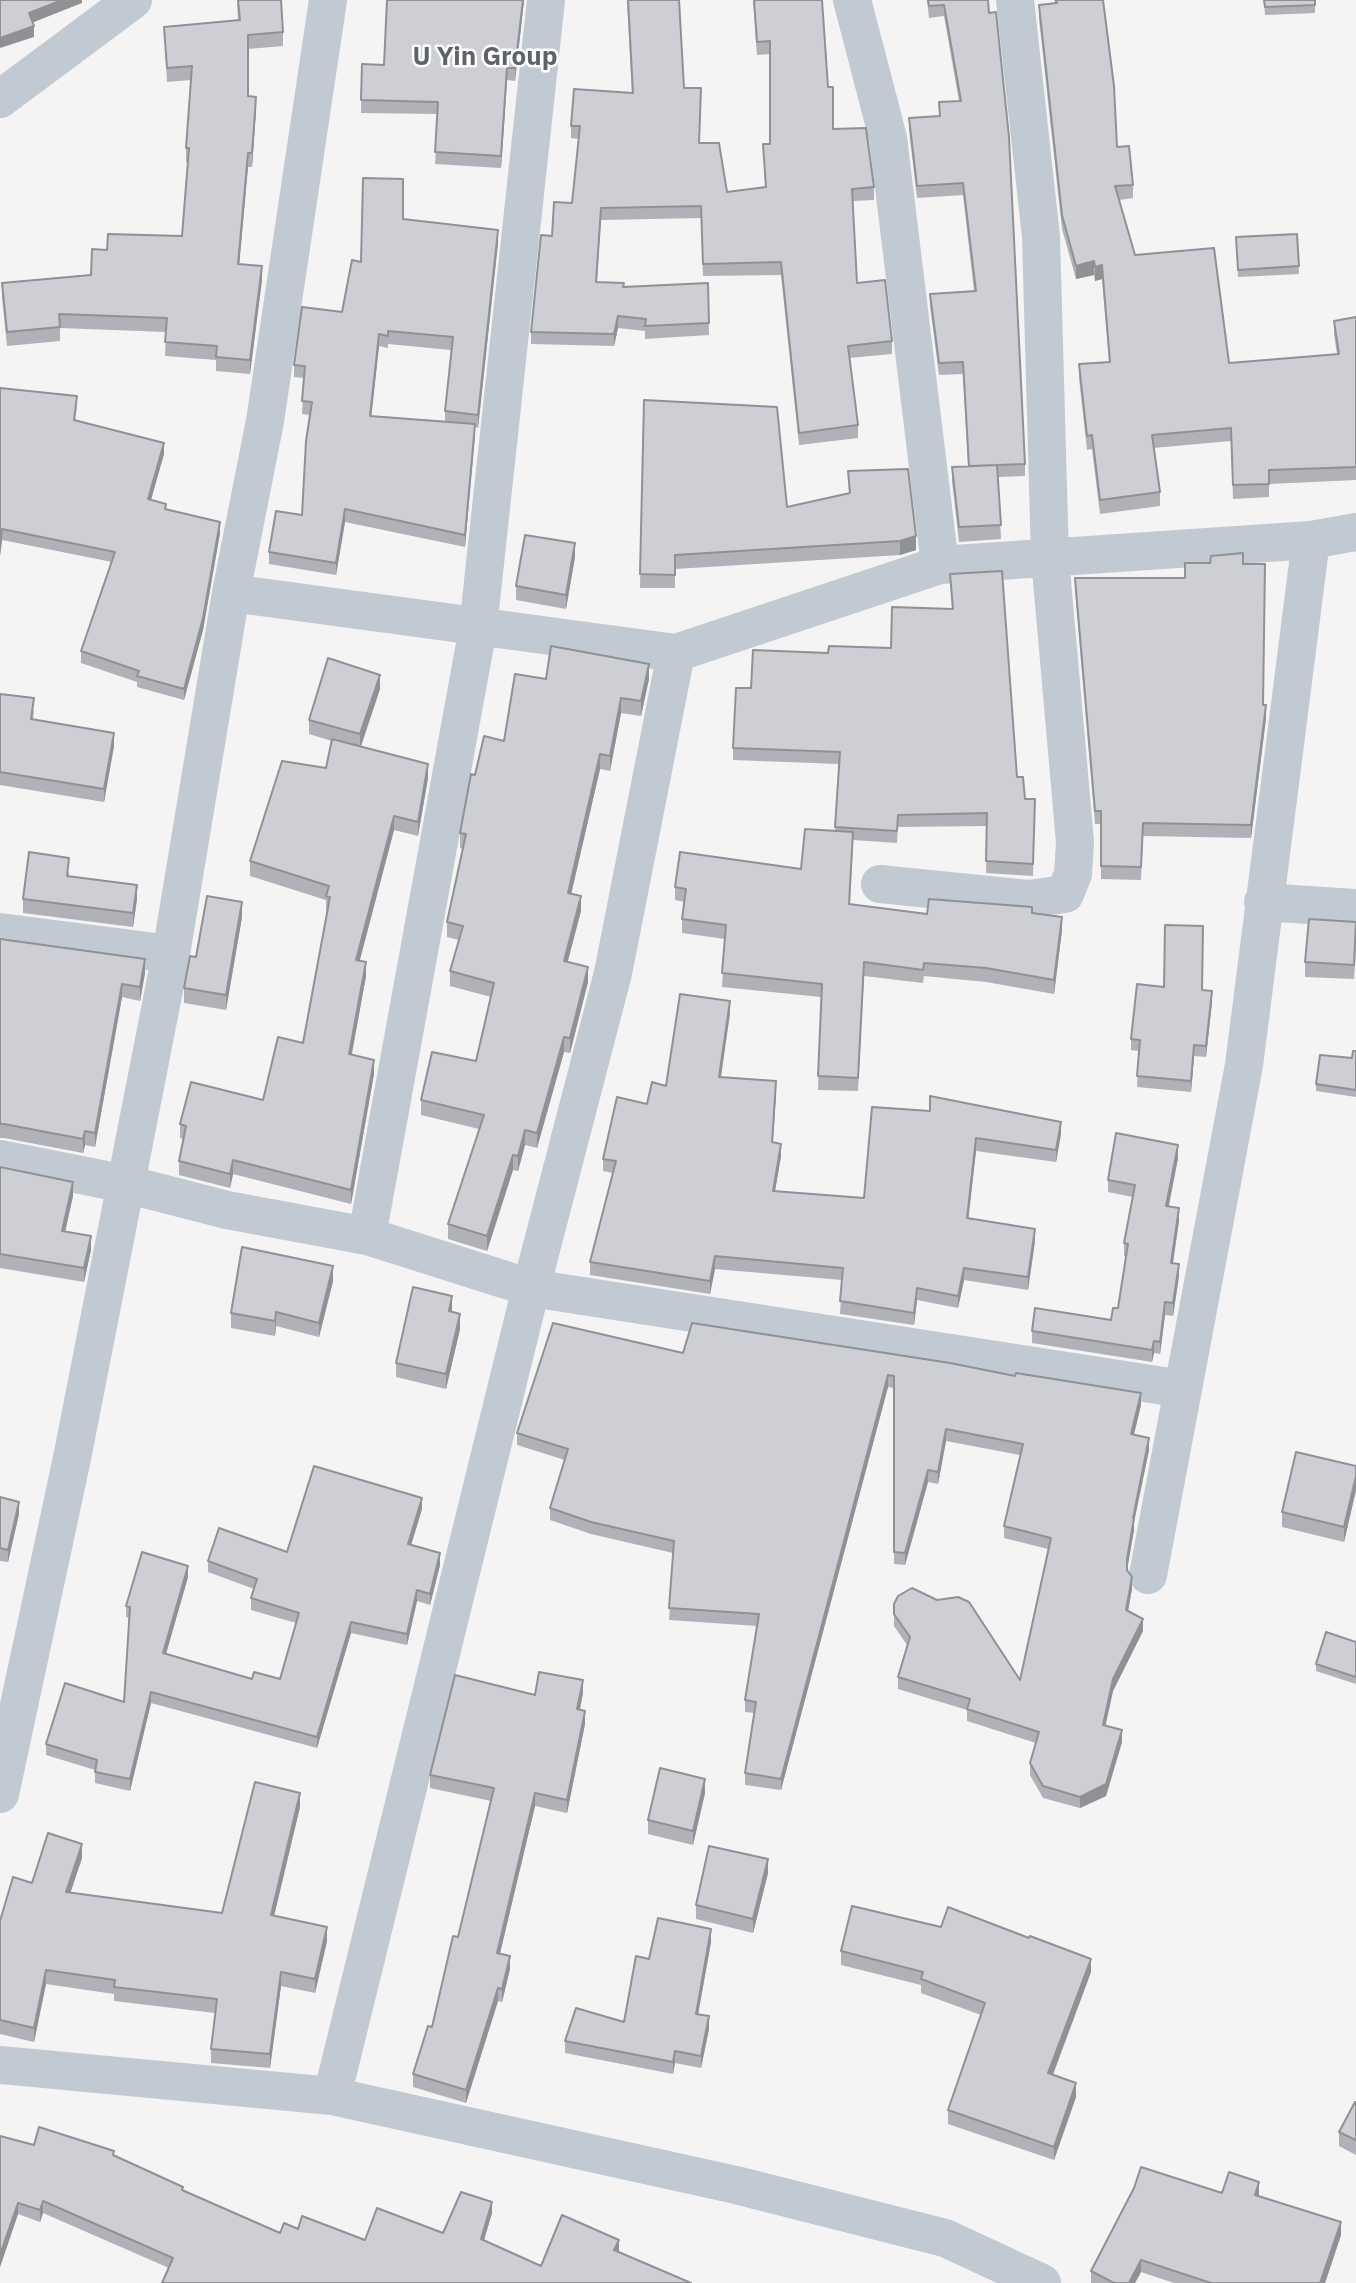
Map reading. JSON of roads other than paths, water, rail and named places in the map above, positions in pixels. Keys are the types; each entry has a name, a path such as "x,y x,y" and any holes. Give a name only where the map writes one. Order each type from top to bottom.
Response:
{"street":[{"path":"0,99 133,0"},
{"path":"0,1794 72,1458 171,954 231,593 265,421 328,0"},
{"path":"367,1236 478,628 546,0"},
{"path":"852,0 888,138 940,565"},
{"path":"880,884 1028,899 1065,894 1073,874 1075,842 1050,558 1041,237 1015,0"},
{"path":"231,593 676,653 940,565 1311,540 1356,532"},
{"path":"1147,1575 1244,1065 1311,540"},
{"path":"332,2096 531,1289 613,973 676,653"},
{"path":"1263,902 1356,908"},
{"path":"0,932 171,954"},
{"path":"0,1159 126,1184 227,1210 367,1236 531,1289 1183,1389"},
{"path":"0,2065 332,2096 736,2185 945,2238 1042,2283"}],"district":[{"name":"U Yin Group","path":"485,57"}]}
